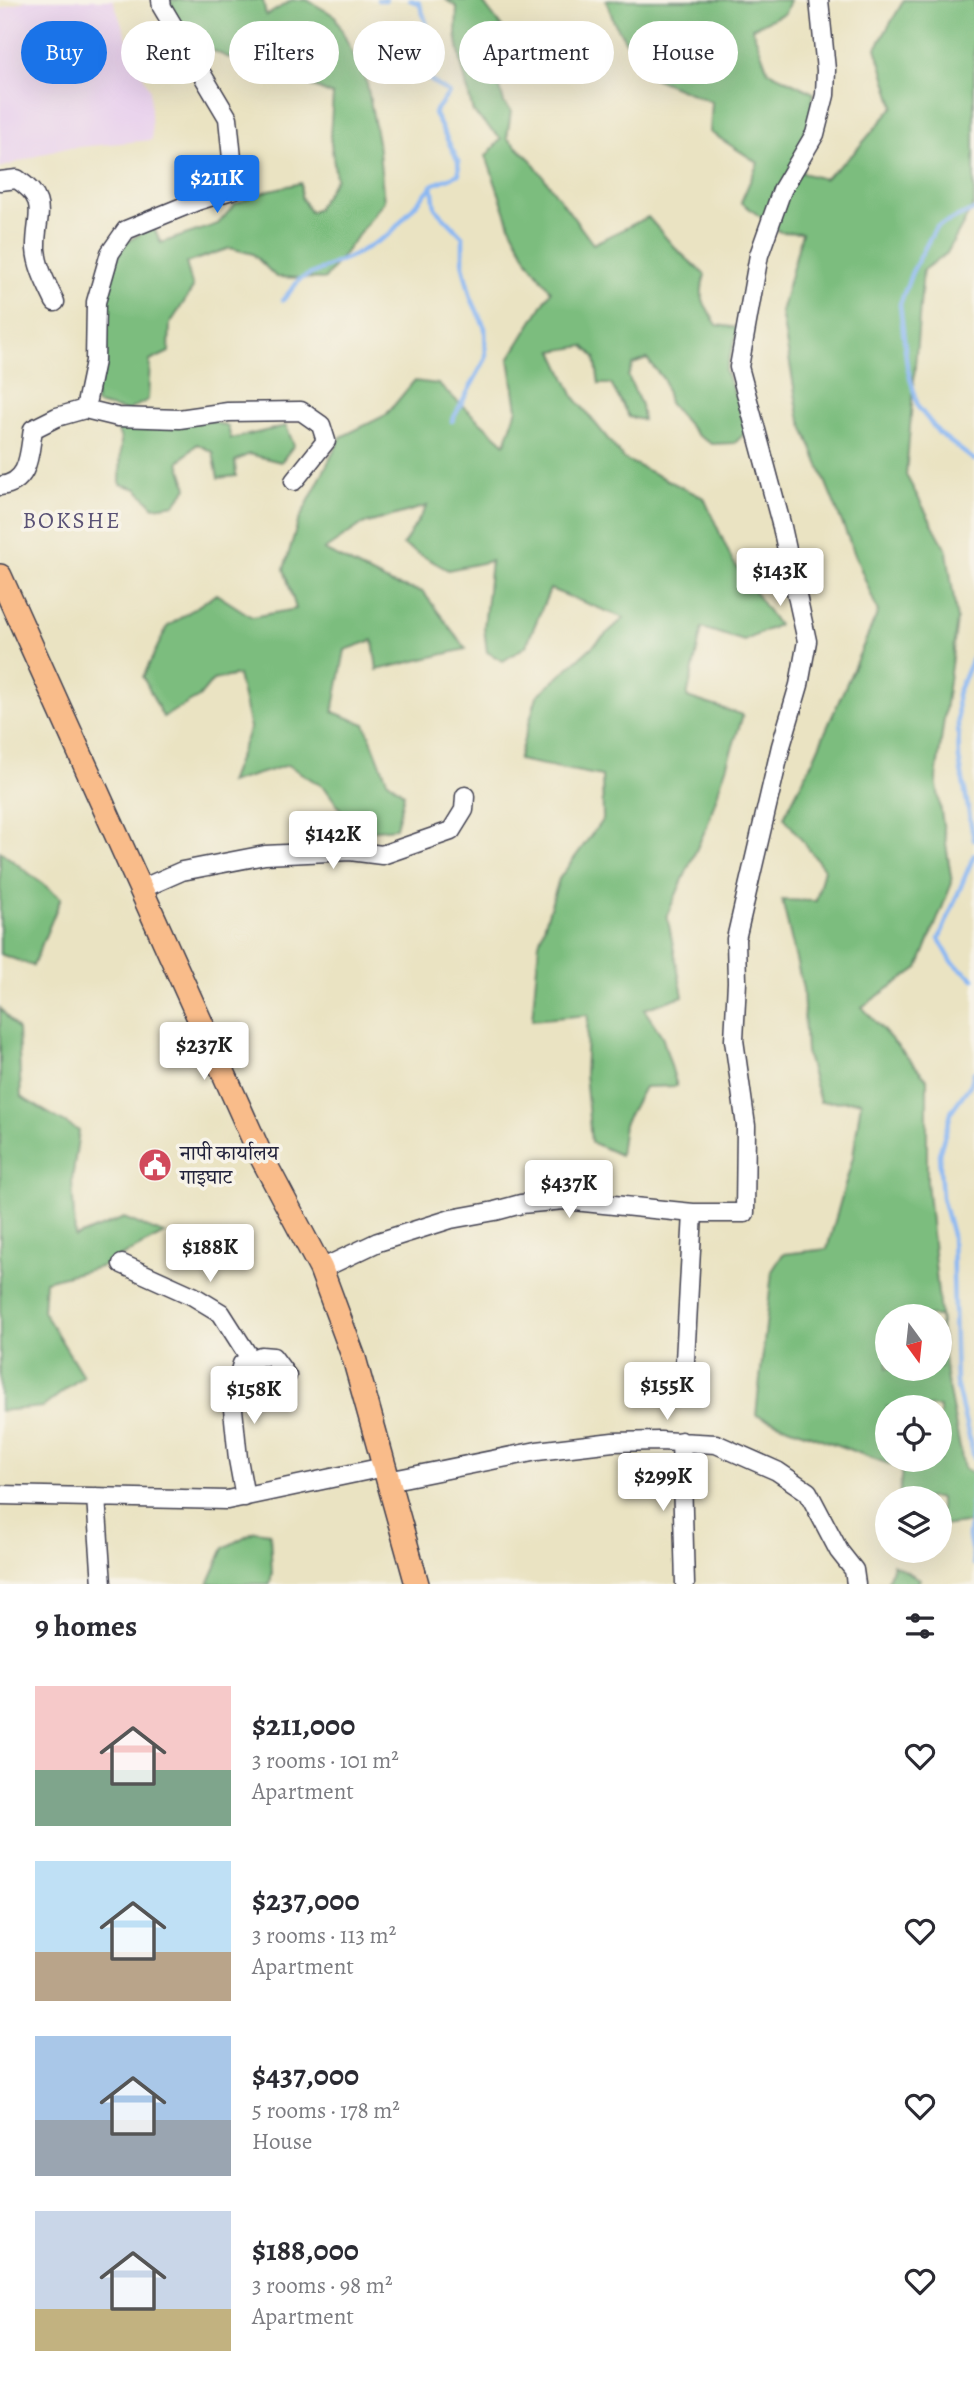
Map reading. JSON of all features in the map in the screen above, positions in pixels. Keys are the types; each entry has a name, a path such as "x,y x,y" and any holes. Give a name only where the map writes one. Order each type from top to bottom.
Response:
{"main road":[{"path":"0,576 261,1156 321,1269 354,1359 417,1584"}],"street":[{"path":"85,409 95,361 96,302 110,253 126,230 197,201 235,189 228,118 162,7 162,0"},
{"path":"321,1269 378,1242 451,1219 521,1204 564,1200 693,1213 745,1213 746,1126 734,1040 736,939 781,746 799,685 807,641 782,527 739,366 760,255 782,190 815,134 825,95 826,70 819,0"},
{"path":"0,181 17,179 31,189 40,212 36,249 42,274 55,302"},
{"path":"0,486 14,484 21,478 28,459 33,429 57,417 85,409 118,416 179,419 228,412 302,411 321,425 326,441 294,481"},
{"path":"141,889 182,872 265,855 350,851 382,855 450,831 464,810 466,796"},
{"path":"684,1379 693,1213"},
{"path":"122,1264 193,1296 221,1313 251,1360"},
{"path":"245,1497 232,1399 242,1364 261,1356 273,1356 287,1376"},
{"path":"681,1441 685,1584"},
{"path":"0,1495 227,1500 537,1451 613,1442 681,1441 716,1444 777,1471 808,1492 839,1551 854,1570 856,1584"},
{"path":"96,1497 102,1584"}],"shaded area":[{"path":"27,0 113,0 121,22 121,84 147,84 150,89 152,140 58,149 0,168 0,9"}],"green space":[{"path":"161,0 263,0 266,16 292,0 307,0 335,16 337,21 229,21 229,58 215,52 215,21 175,21"},
{"path":"446,0 481,0 497,21 459,21 459,51 456,34 457,7"},
{"path":"606,0 790,0 785,13 752,28 768,71 814,93 802,173 824,179 853,154 894,106 876,48 904,0 974,0 974,204 947,253 923,270 906,475 947,551 957,620 936,779 952,883 918,968 862,1007 927,1079 927,1181 939,1304 875,1304 875,1381 947,1381 950,1395 875,1395 875,1459 756,1415 772,1271 783,1254 827,1249 853,1157 861,1101 820,1102 806,1052 803,989 782,900 816,901 824,869 784,817 813,760 878,612 799,416 781,312 802,233 780,232 741,202 758,163 710,132 712,102 668,84 738,84 738,21 628,21 628,45 614,22"},
{"path":"339,24 353,54 353,84 367,84 378,142 384,201 325,279 276,277 253,254 230,248 186,263 193,288 170,324 169,352 150,361 148,400 127,411 96,404 100,309 122,245 153,226 161,243 218,224 235,204 270,190 301,183 301,197 310,212 317,209 336,178 330,136 333,95 307,84 339,84"},
{"path":"466,84 499,84 504,103 511,111 507,138 531,160 593,244 648,217 674,247 705,275 702,295 717,325 739,328 725,371 738,401 746,432 735,443 712,444 697,435 669,403 664,380 647,359 633,364 628,376 641,405 643,420 629,417 611,384 599,384 595,357 584,346 553,351 574,397 624,459 704,498 732,560 778,625 744,641 702,628 687,697 743,715 707,826 667,915 683,996 644,1009 662,1036 677,1086 644,1087 624,1124 620,1155 591,1142 585,1073 588,1015 532,1020 539,943 559,879 603,819 602,776 518,760 537,696 624,618 550,589 526,646 503,661 487,652 484,628 491,561 448,570 403,545 427,506 361,525 324,550 392,584 423,592 466,649 377,670 373,640 345,650 333,712 365,724 387,780 404,794 396,828 357,832 325,788 288,765 229,783 250,728 238,675 213,680 199,697 163,717 143,677 167,627 216,594 252,617 296,609 284,569 298,522 341,437 386,415 414,381 438,384 505,444 517,409 509,359 551,291 529,262 511,228 486,156 501,139 473,112"},
{"path":"212,421 228,427 231,439 286,426 294,445 281,462 249,454 235,461 236,476 218,478 213,452 197,444 179,462 187,488 175,504 154,507 137,489 120,484 121,439 115,424"},
{"path":"0,851 61,898 33,966 0,954"},
{"path":"0,1008 18,1030 21,1097 79,1131 72,1180 75,1237 124,1218 164,1234 100,1267 45,1281 43,1311 83,1376 43,1407 0,1411"},
{"path":"952,1407 964,1469 974,1474 974,1522 952,1525 952,1486 900,1486 902,1472 952,1472"},
{"path":"255,1531 270,1533 270,1584 208,1584 224,1548"},
{"path":"893,1564 920,1579 918,1584 887,1584"}],"waterway":[{"path":"378,0 386,0"},
{"path":"410,0 419,3 429,32 431,55 427,78 449,93 434,113 458,161 459,174 432,185 435,208 463,237 463,266 471,298 485,328 486,358 452,421"},
{"path":"283,300 300,279 358,253 390,234 432,186"},
{"path":"974,210 936,227 912,272 900,304 907,366 918,407 939,433 974,460"},
{"path":"974,654 957,694 959,759 974,840"},
{"path":"974,855 939,939 952,962 974,979"},
{"path":"974,1072 971,1084 952,1110 939,1154 942,1197 952,1235 956,1383 974,1458"},
{"path":"974,1472 969,1537 974,1564"}],"place":[{"name":"नापी कार्यालय गाइघाट","path":"155,1165"}],"district":[{"name":"BOKSHE","path":"72,520"}]}
